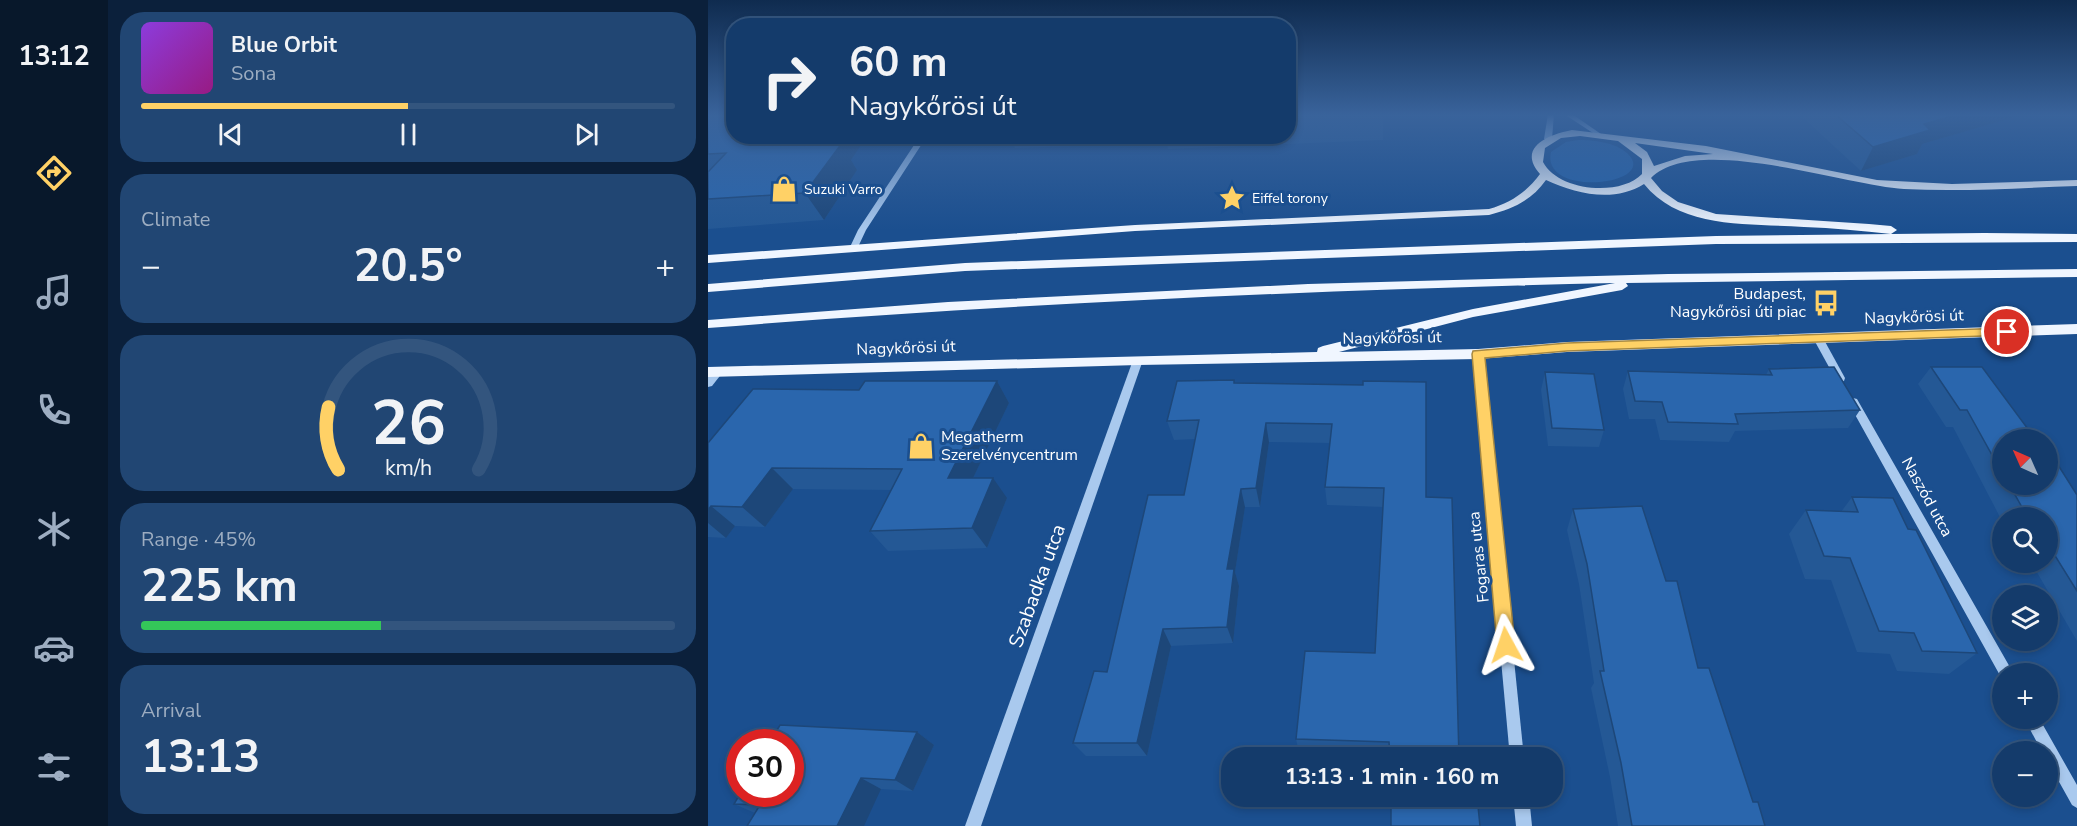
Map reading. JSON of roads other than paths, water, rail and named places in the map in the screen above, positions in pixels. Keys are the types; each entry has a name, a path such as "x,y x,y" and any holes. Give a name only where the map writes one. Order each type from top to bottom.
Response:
{"main road":[{"path":"1536,153 1537,163 1545,174 1557,182 1591,191 1626,189 1678,159 1698,156 1773,164"},
{"path":"1642,153 1649,164 1646,177 1649,186 1668,201 1698,214 1994,238"},
{"path":"1727,153 1852,179 1901,185 2077,183"},
{"path":"708,259 1135,228 1489,212 1512,205 1528,196 1545,174"},
{"path":"708,288 964,267 1716,240 2077,238"},
{"path":"708,324 833,313 1081,298 1400,284 2077,273"},
{"path":"1298,358 1473,313 1668,278"},
{"name":"Nagykőrösi út","path":"713,372 1138,360 1478,354 1567,347 2077,329"}],"street":[{"path":"854,247 862,230 913,153"},
{"name":"Naszód utca","path":"1818,338 2000,663"},
{"name":"Fogaras utca","path":"1478,354 1516,747"},
{"name":"Szabadka utca","path":"973,826 1138,360"},
{"path":"708,383 713,372"},
{"path":"2037,729 2077,800"},
{"path":"1522,807 1524,826"}],"place":[{"name":"Suzuki Varro","path":"784,189"},
{"name":"Eiffel torony","path":"1232,198"},
{"name":"Budapest, Nagykőrösi úti piac","path":"1826,303"},
{"name":"Megatherm Szerelvénycentrum","path":"921,446"}]}
